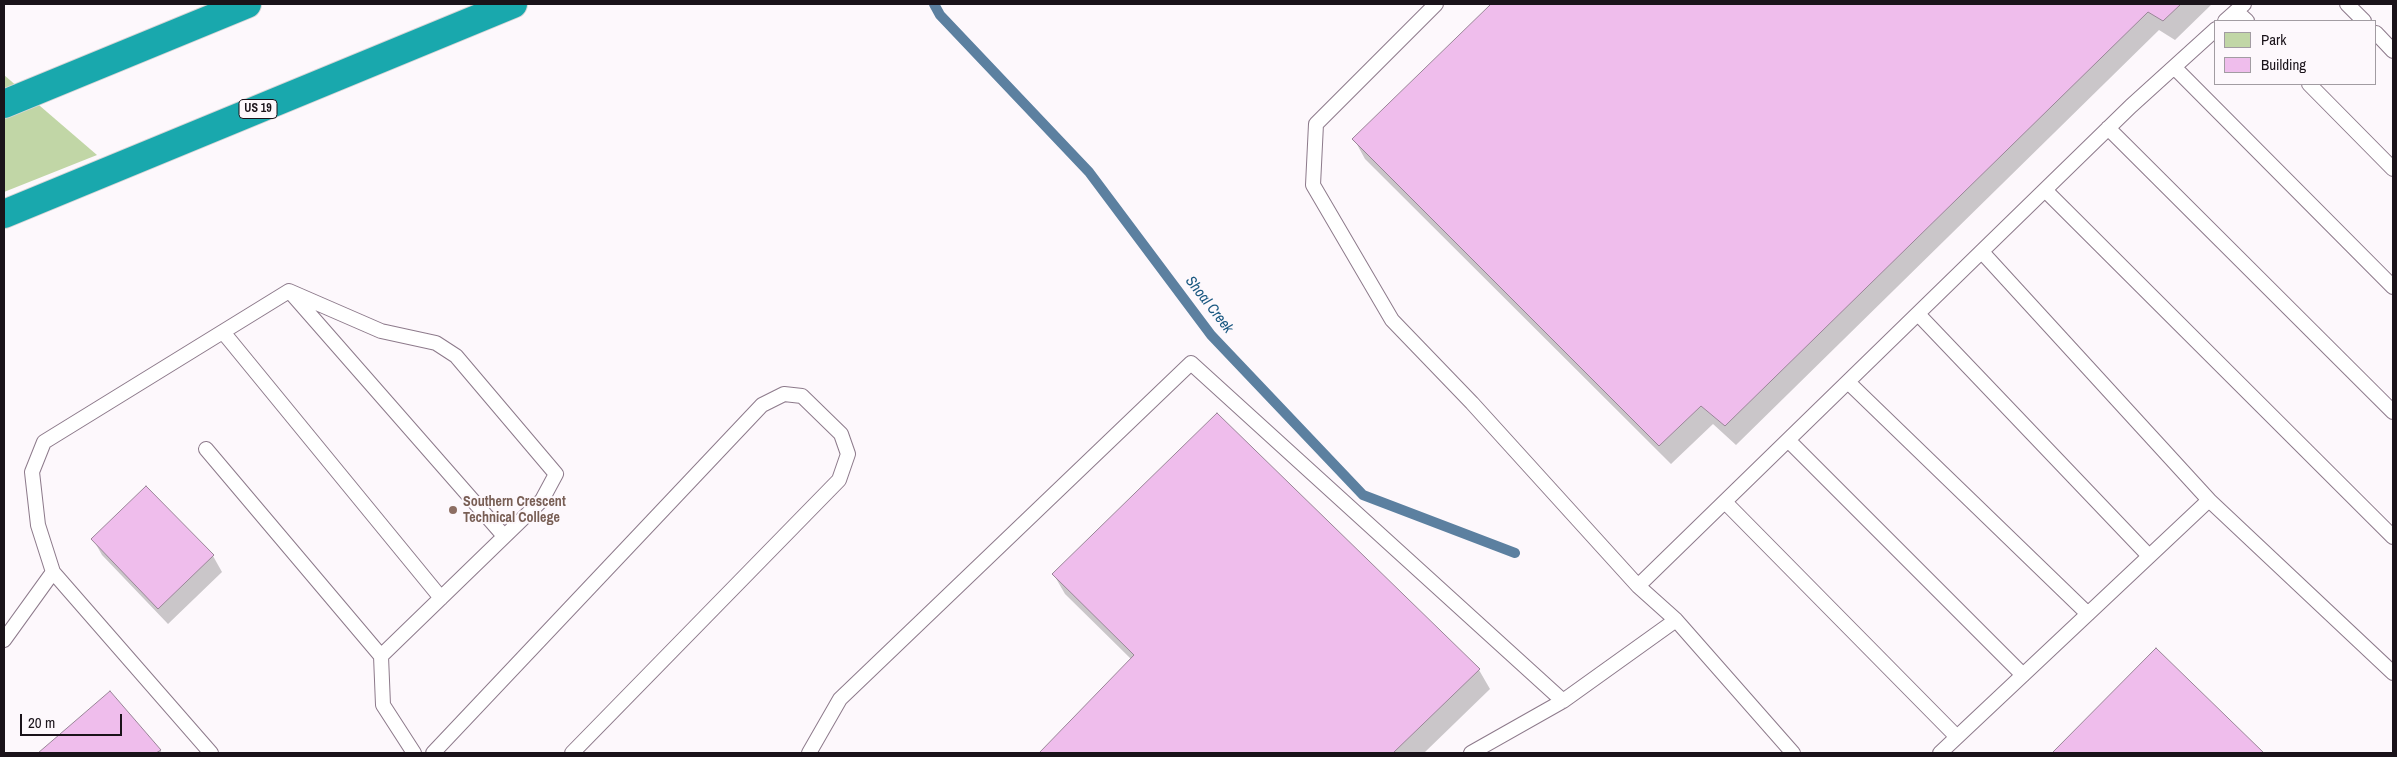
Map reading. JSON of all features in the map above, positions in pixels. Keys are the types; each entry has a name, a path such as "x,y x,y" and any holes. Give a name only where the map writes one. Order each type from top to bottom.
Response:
{"highway":[{"path":"4,104 247,4"},
{"name":"US 19","path":"4,214 513,4"}],"lane":[{"path":"1436,4 1316,124 1313,185 1392,320 1472,403 1638,586 1676,620 1793,753"},
{"path":"2347,4 2363,20"},
{"path":"2226,20 2240,7 2246,20"},
{"path":"1638,586 2108,128 2214,31"},
{"path":"2377,34 2393,51"},
{"path":"2174,67 2393,288"},
{"path":"2310,85 2393,169"},
{"path":"2108,128 2393,412"},
{"path":"2045,190 2393,538"},
{"path":"1982,252 2210,500 2393,673"},
{"path":"211,753 53,572 38,525 32,472 44,442 289,290"},
{"path":"289,290 381,332 436,342 456,356 556,474 542,500 381,656"},
{"path":"289,290 504,536"},
{"path":"1918,314 2149,556"},
{"path":"223,332 441,598"},
{"path":"809,753 840,699 1191,363 1563,701"},
{"path":"1848,382 2088,614"},
{"path":"433,753 762,405 784,394 802,396 841,434 848,454 839,480 572,753"},
{"path":"1788,440 2023,675"},
{"path":"206,449 381,656 383,705 414,753"},
{"path":"1940,753 2210,500"},
{"path":"1725,502 1957,737"},
{"path":"4,640 53,572"},
{"path":"1471,753 1563,701 1676,620"}],"green space":[{"path":"4,75 97,155 4,192"}],"building":[{"path":"1491,4 2181,4 2163,21 2148,12 1725,426 1701,406 1659,446 1352,139"},
{"path":"1217,413 1480,669 1393,753 1039,753 1134,655 1052,574"},
{"path":"146,486 214,555 158,609 91,539"},
{"path":"2156,648 2264,753 2052,753"},
{"path":"110,691 161,750 156,753 38,753"}],"waterway":[{"name":"Shoal Creek","path":"934,4 940,15 1089,172 1211,335 1363,495 1515,553"}],"place":[{"name":"Southern Crescent Technical College","path":"453,510"}]}
